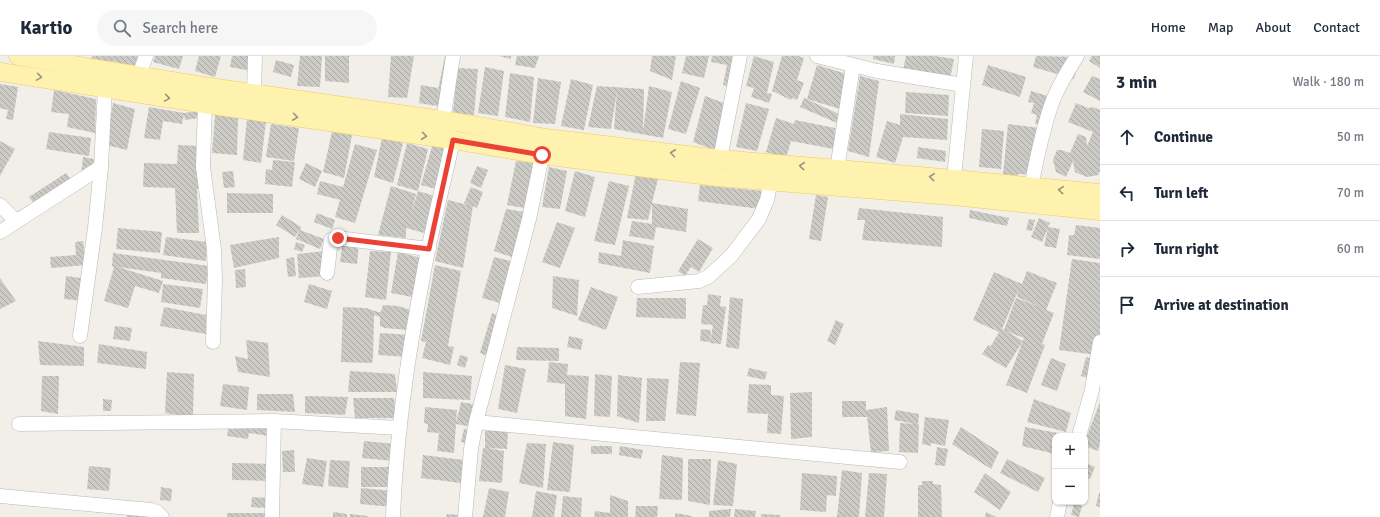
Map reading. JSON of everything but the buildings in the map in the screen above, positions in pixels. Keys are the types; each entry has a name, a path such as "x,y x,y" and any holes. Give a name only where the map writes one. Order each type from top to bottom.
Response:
{"main road":[{"path":"25,56 254,93 443,120 546,138 720,159 954,178 1100,193"},
{"path":"0,72 205,104 453,140 542,155 717,177 771,180 953,196 1100,211"}],"street":[{"path":"139,75 146,56"},
{"path":"254,56 254,93"},
{"path":"443,120 453,56"},
{"path":"720,159 740,56"},
{"path":"817,56 877,71 963,85"},
{"path":"953,196 966,56"},
{"path":"1031,187 1052,103 1057,91 1077,56"},
{"path":"837,169 853,66"},
{"path":"80,336 95,228 101,167 105,88"},
{"path":"205,104 203,167 214,249 215,280 213,342"},
{"path":"465,517 471,449 476,422 529,219 546,138"},
{"path":"393,517 400,428 413,334 422,281 453,140"},
{"path":"0,232 101,167"},
{"path":"638,287 699,281 708,277 731,256 759,219 767,200 771,180"},
{"path":"0,205 16,222"},
{"path":"327,273 331,240 338,238 429,249"},
{"path":"1080,433 1092,390 1100,342"},
{"path":"19,424 274,421 400,428"},
{"path":"272,517 274,421"},
{"path":"476,422 900,462"},
{"path":"0,496 151,510 157,512 162,517"},
{"path":"1057,517 1059,505"}],"route":[{"path":"338,238 429,249 453,140 542,155"}]}
